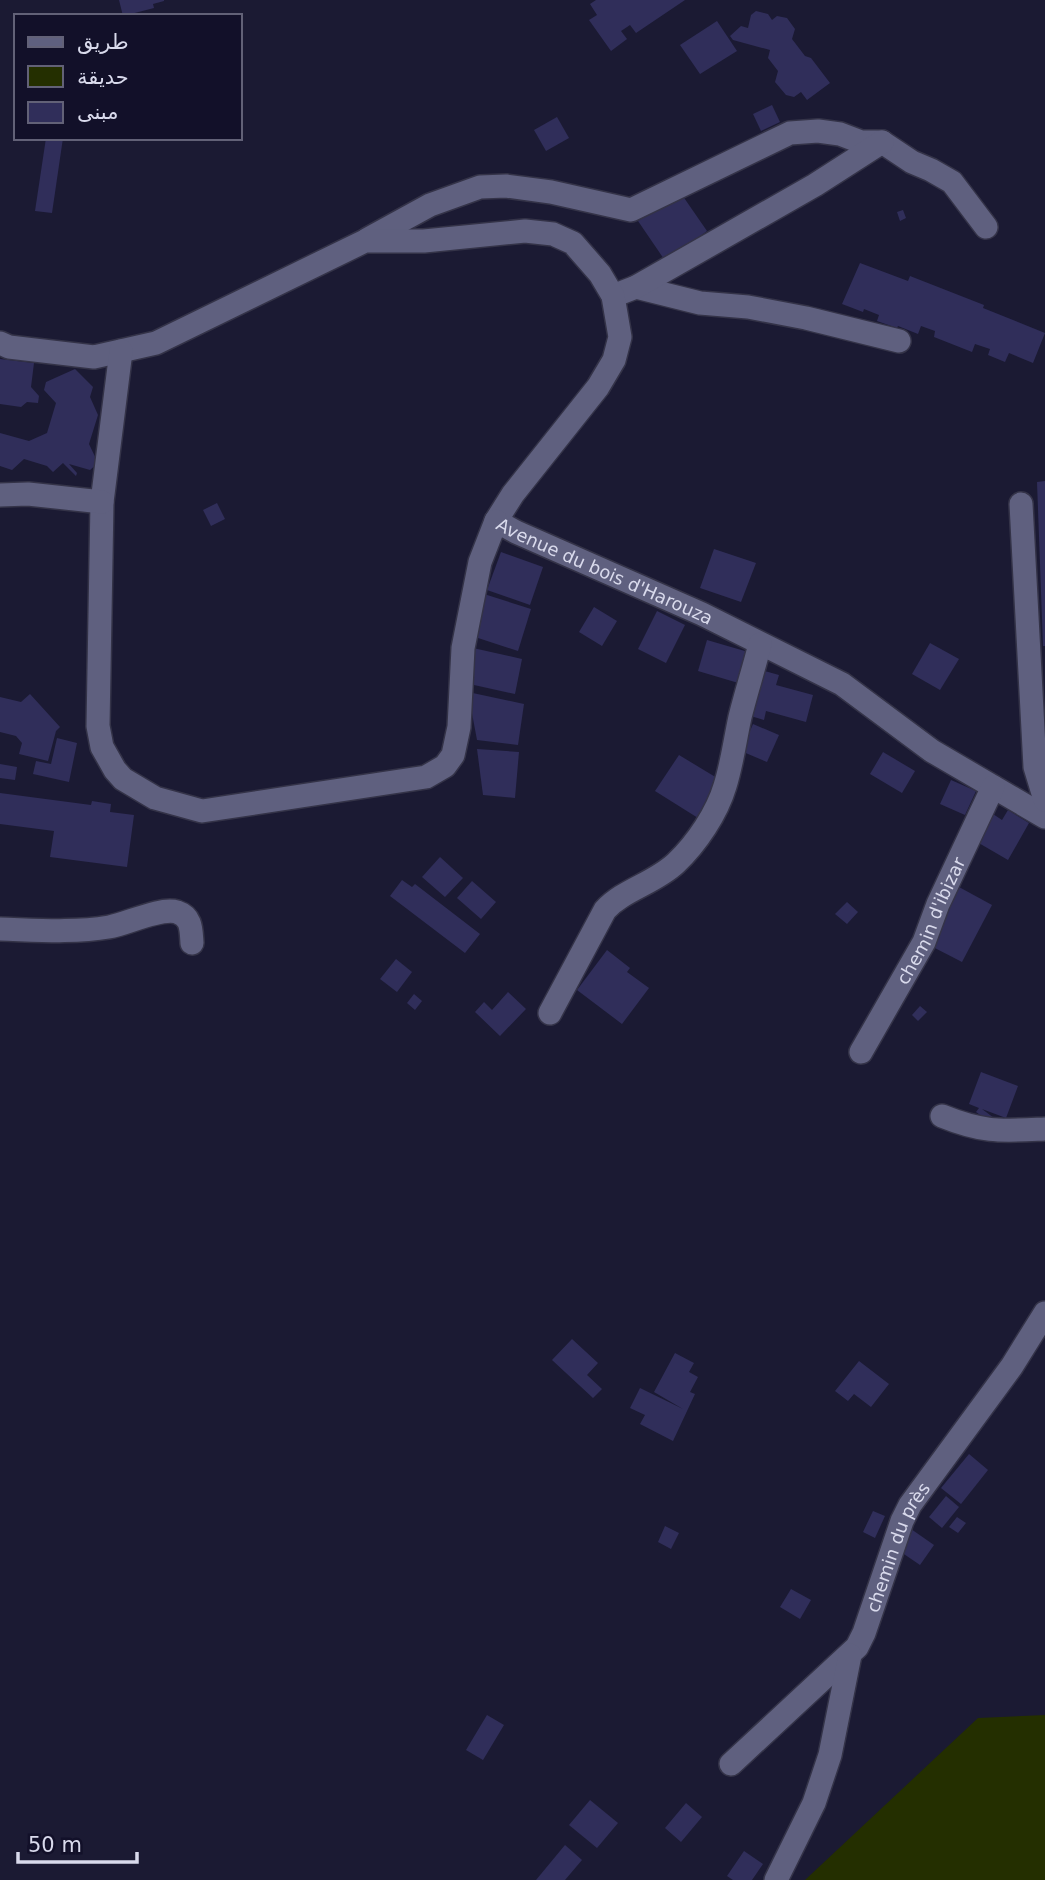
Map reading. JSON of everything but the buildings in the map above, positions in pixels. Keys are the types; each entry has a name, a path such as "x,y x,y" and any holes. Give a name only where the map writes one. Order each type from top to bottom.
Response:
{"street":[{"path":"365,241 430,205 480,187 506,186 551,192 631,210 790,133 818,131 840,134 862,142 882,142 912,162 952,182 986,227"},
{"path":"613,296 636,288 815,186 882,142"},
{"name":"Avenue du bois d'Harouza","path":"0,343 9,347 94,357 156,343 365,241 424,241 525,231 553,234 573,243 600,274 613,296 620,337 614,360 598,387 513,494 496,521 702,614 842,684 932,751 1045,817"},
{"path":"636,288 700,303 748,307 806,318 899,341"},
{"path":"121,351 102,502 98,726 102,747 115,770 123,779 155,798 202,811 426,777 444,766 453,755 459,727 463,648 480,562 496,521"},
{"path":"0,495 28,494 102,502"},
{"path":"1021,504 1035,767 1045,800"},
{"path":"550,1013 605,910 619,897 652,881 677,862 708,821 725,787 760,644"},
{"name":"chemin d'ibizar","path":"861,1052 924,942 938,904 993,787"},
{"path":"0,929 61,930 109,927 173,911 187,917 191,923 192,943"},
{"path":"942,1116 971,1128 993,1131 1045,1129"},
{"name":"chemin du près","path":"731,1764 850,1655 864,1633 910,1504 1012,1366 1045,1313"},
{"path":"776,1880 814,1803 830,1755 850,1655"}],"green space":[{"path":"1045,1715 1045,1880 805,1880 978,1718"}]}
